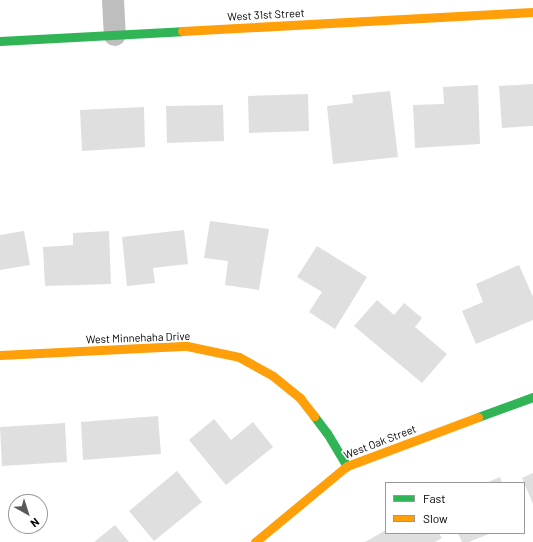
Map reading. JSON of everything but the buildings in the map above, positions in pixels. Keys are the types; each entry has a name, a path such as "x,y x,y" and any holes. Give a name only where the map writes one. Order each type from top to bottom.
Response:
{"street":[{"path":"113,0 115,35"},
{"name":"West 31st Street","path":"0,41 533,12"},
{"name":"West Minnehaha Drive","path":"0,355 187,346 239,357 273,376 300,398 328,433 347,466"},
{"name":"West Oak Street","path":"256,542 347,466 533,397"}],"traffic: fast":[{"path":"0,41 182,31"},
{"path":"478,417 533,397"},
{"path":"314,416 327,433 347,466"}],"traffic: slow":[{"path":"182,31 533,12"},
{"path":"0,355 187,346 239,357 273,376 300,398 314,416"},
{"path":"255,542 347,466 478,417"}]}
